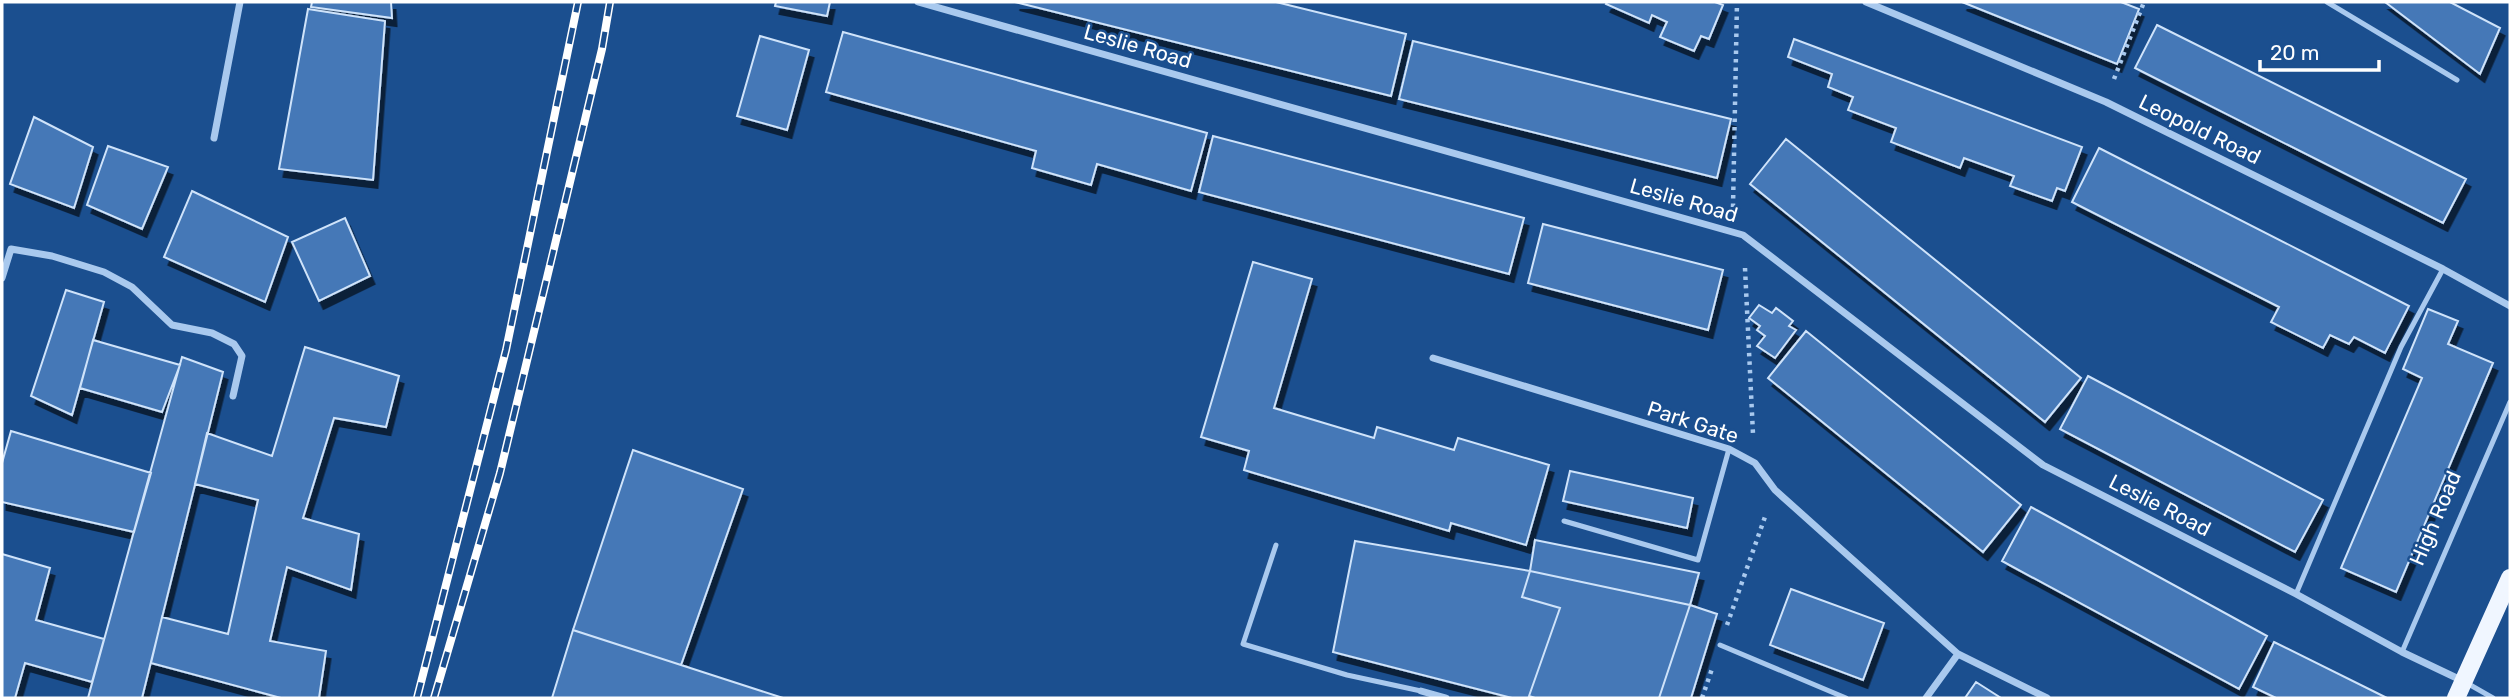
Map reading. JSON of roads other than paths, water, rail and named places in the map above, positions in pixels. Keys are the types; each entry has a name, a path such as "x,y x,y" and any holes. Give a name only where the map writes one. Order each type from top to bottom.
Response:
{"main road":[{"path":"2456,698 2510,578"}],"street":[{"path":"214,138 240,2"},
{"name":"Leslie Road","path":"918,2 1743,235 2043,466 2295,594 2402,652 2464,681"},
{"name":"Leopold Road","path":"1866,2 2106,102 2443,269 2510,306"},
{"path":"2,278 11,249 52,256 104,272 132,287 172,325 212,333 234,344 242,356 233,396"},
{"name":"Park Gate","path":"1433,358 1729,449 1755,463 1775,491 1958,654 2047,698"},
{"path":"1926,698 1958,654"},
{"path":"1421,691 1446,698"}],"lane":[{"path":"2327,2 2457,80"},
{"path":"2295,594 2401,347 2443,269"},
{"name":"High Road","path":"2402,652 2510,402"},
{"path":"1564,521 1698,561 1729,449"},
{"path":"1276,545 1243,644 1347,675 1421,691"},
{"path":"1720,645 1846,698"},
{"path":"2464,681 2493,698"}],"railway":[{"path":"417,698 506,350 578,2"},
{"path":"434,698 500,473 602,49 610,2"}]}
